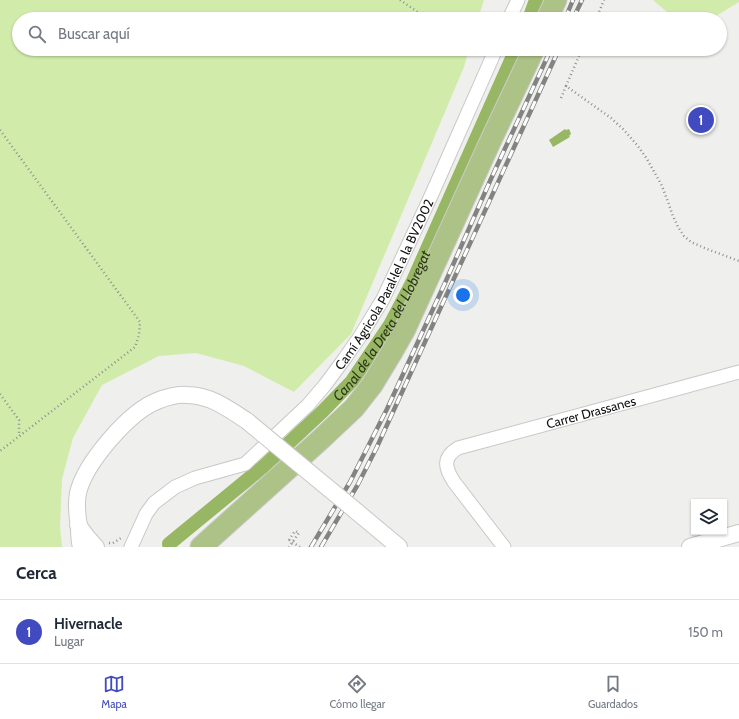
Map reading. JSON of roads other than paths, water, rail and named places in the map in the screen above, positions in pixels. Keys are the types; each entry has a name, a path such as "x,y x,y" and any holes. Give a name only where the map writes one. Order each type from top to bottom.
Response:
{"main road":[{"path":"550,12 556,0"},
{"path":"201,547 354,408 372,385 405,329 531,56"}],"street":[{"path":"512,12 518,0"},
{"name":"Camí Agricola Paral·lel a la BV2002","path":"131,547 146,514 154,503 175,487 196,478 245,464 308,405 325,385 383,299 431,196 493,56"},
{"name":"Carrer Drassanes","path":"504,547 448,473 447,459 451,452 458,448 739,372"},
{"path":"81,547 76,510 78,493 87,470 101,450 144,408 157,401 178,395 198,396 219,403 247,421 399,547"},
{"path":"78,525 96,547"},
{"path":"690,547 703,545 739,533"}],"waterway":[{"name":"Canal de la Dreta del Llobregat","path":"532,12 536,0"},
{"name":"Canal de la Dreta del Llobregat","path":"169,544 264,466 322,412 352,381 390,325 412,283 513,56"}],"railway":[{"path":"568,12 573,0"},
{"path":"576,12 582,0"},
{"path":"311,547 350,482 387,409 548,56"},
{"path":"321,547 357,486 376,449 556,56"}],"place":[{"name":"Hivernacle","path":"701,120"}]}
